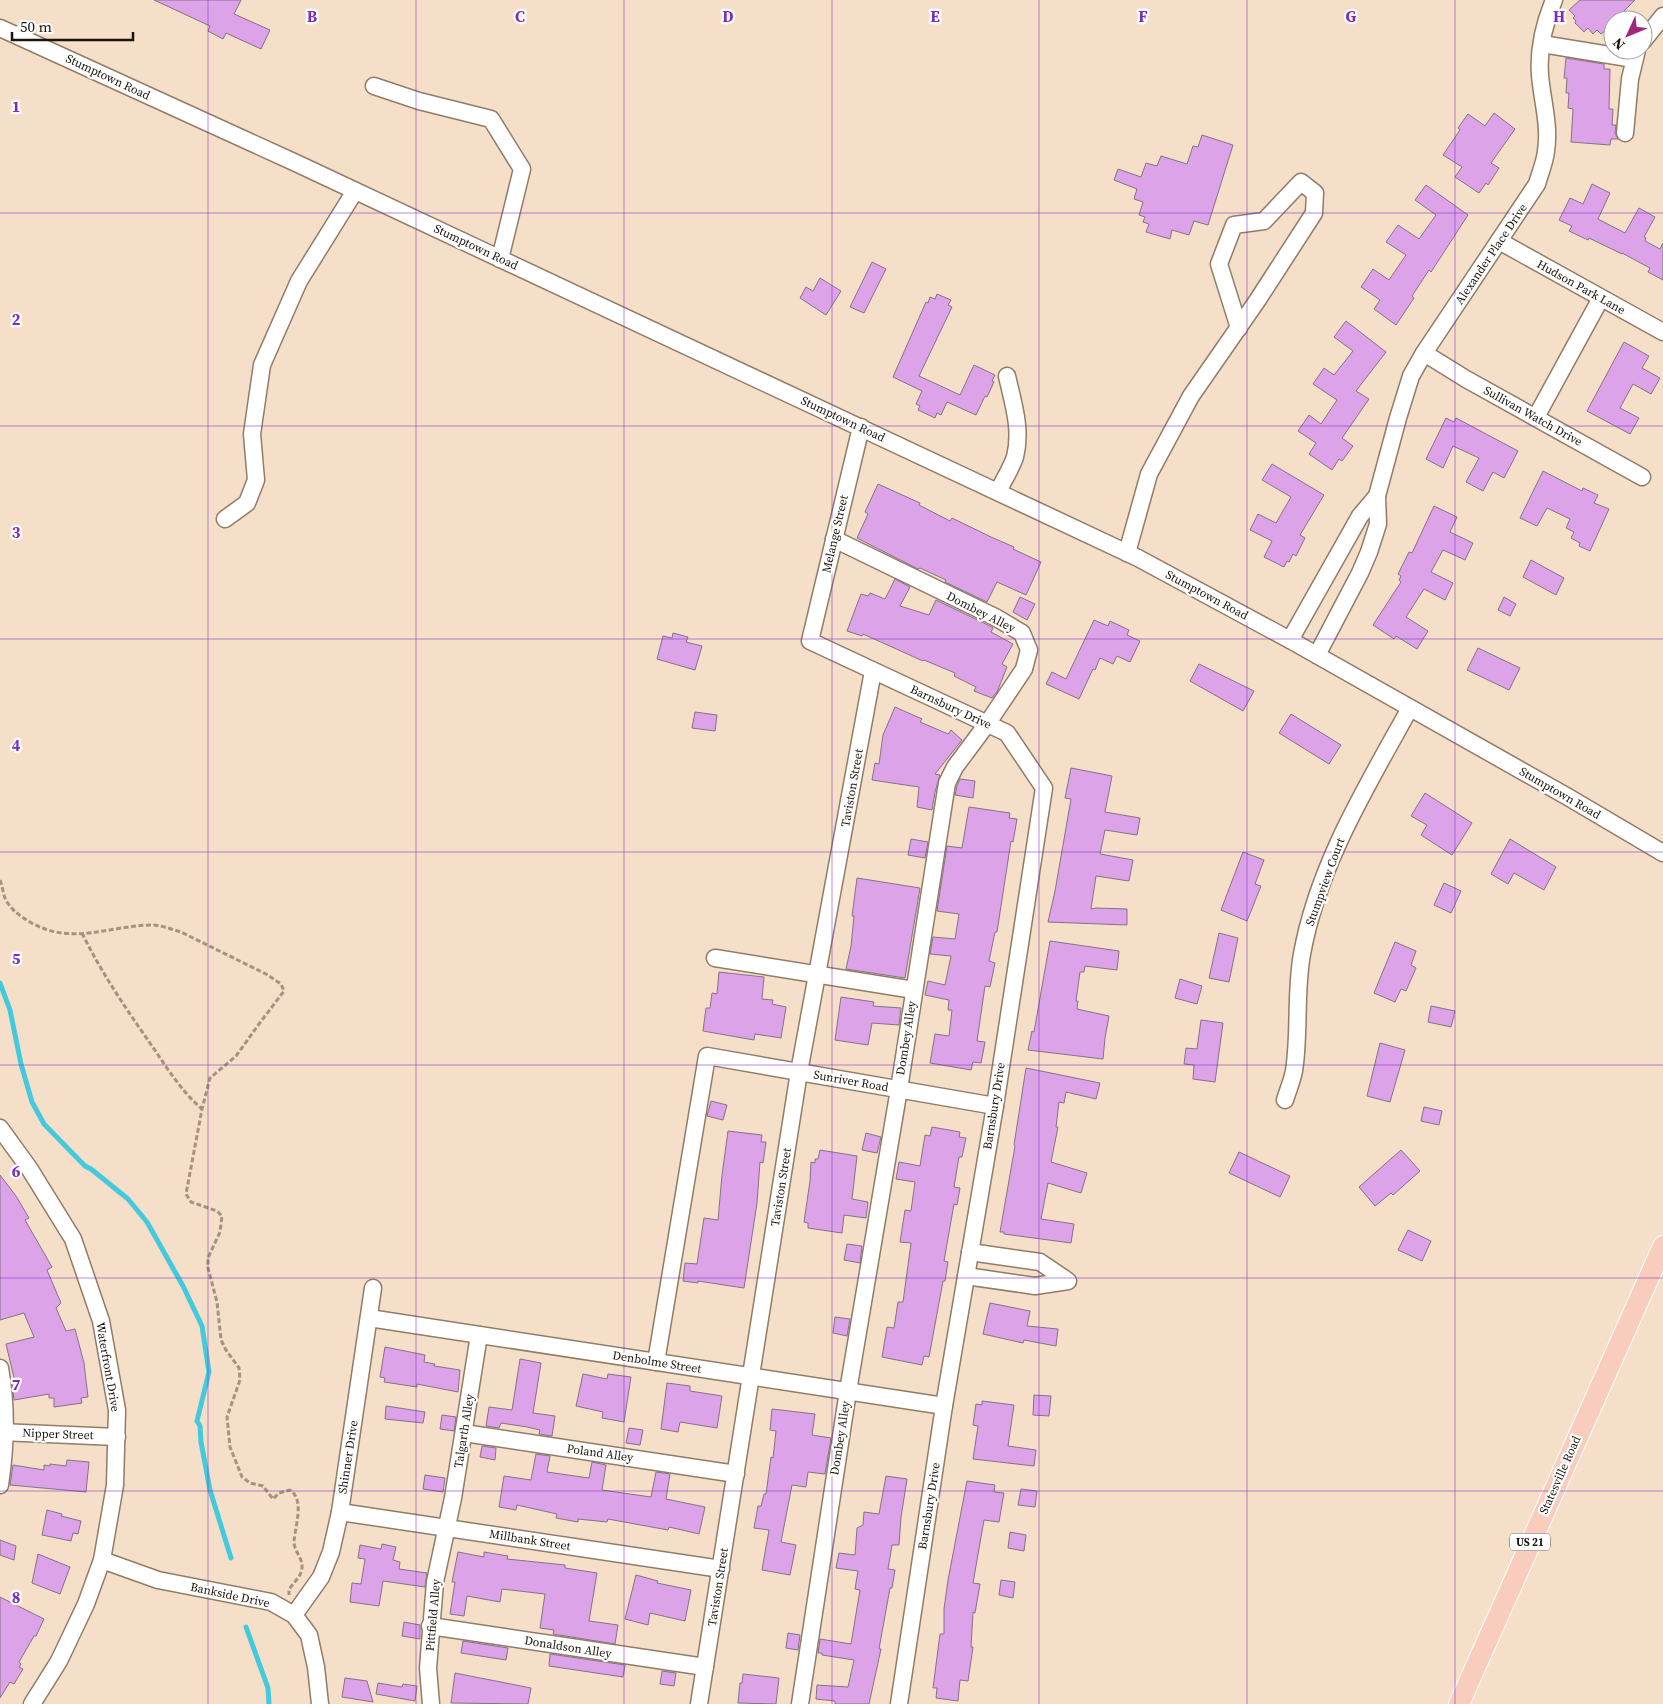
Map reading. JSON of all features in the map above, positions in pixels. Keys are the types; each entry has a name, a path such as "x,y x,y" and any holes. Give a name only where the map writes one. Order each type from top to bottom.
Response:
{"main road":[{"name":"Statesville Road","path":"1459,1704 1534,1532 1657,1276 1663,1246"}],"street":[{"name":"Alexander Place Drive","path":"1317,655 1369,552 1378,524 1377,496 1411,376 1537,184 1546,152 1547,136 1540,76 1542,44 1546,18 1554,0"},
{"path":"1653,29 1663,16"},
{"name":"Stumptown Road","path":"0,28 355,191 1127,553 1317,655 1568,797 1663,854"},
{"path":"1542,44 1603,51"},
{"path":"1625,133 1630,79 1634,60"},
{"path":"374,86 419,101 491,119 522,169 500,259"},
{"path":"1127,553 1149,474 1191,396 1238,328 1314,213 1315,193 1301,182 1264,221 1234,225 1219,264 1238,328"},
{"path":"225,519 247,503 256,480 252,434 262,365 299,281 355,191"},
{"name":"Hudson Park Lane","path":"1499,241 1663,332"},
{"path":"1536,417 1601,298"},
{"name":"Sullivan Watch Drive","path":"1424,354 1642,476"},
{"path":"998,492 1014,459 1018,443 1018,425 1007,376"},
{"name":"Melange Street","path":"810,641 860,427"},
{"name":"Alexander Place Drive","path":"1290,640 1360,516 1377,496"},
{"name":"Dombey Alley","path":"800,1704 848,1391 899,1089 947,783 955,767 1024,669 1029,650 1022,633 995,617 834,539"},
{"name":"Barnsbury Drive","path":"810,641 1007,733 1044,788 995,1106 944,1406 899,1704"},
{"name":"Taviston Street","path":"699,1704 799,1072 873,671"},
{"name":"Stumpview Court","path":"1285,1100 1294,1073 1302,953 1314,906 1331,859 1352,813 1410,708"},
{"path":"715,958 817,976 914,990"},
{"name":"Sunriver Road","path":"656,1362 707,1056 995,1106"},
{"name":"Waterfront Drive","path":"0,1128 29,1168 73,1239 101,1321 118,1410 115,1485 102,1560 86,1604 59,1661 32,1704"},
{"path":"966,1276 1035,1286 1068,1281 1040,1262 970,1252"},
{"name":"Shinner Drive","path":"294,1615 321,1577 331,1552 340,1512 374,1288"},
{"name":"Denbolme Street","path":"369,1318 944,1406"},
{"name":"Talgarth Alley","path":"448,1528 479,1335"},
{"path":"0,1368 5,1393 3,1432 5,1452 0,1485"},
{"name":"Nipper Street","path":"3,1432 116,1437"},
{"name":"Poland Alley","path":"464,1433 736,1474"},
{"name":"Millbank Street","path":"340,1512 721,1569"},
{"name":"Pittfield Alley","path":"432,1704 428,1668 430,1626 435,1582 448,1528"},
{"name":"Bankside Drive","path":"102,1560 158,1580 271,1602 294,1615 309,1635 316,1667 320,1704"},
{"name":"Donaldson Alley","path":"430,1626 705,1668"}],"path":[{"path":"0,880 6,900 12,908 21,917 48,930 66,935 146,926 168,928 181,932 266,974 281,984 284,991 236,1056 210,1078 202,1109 186,1194 191,1202 217,1211 222,1216 220,1232 208,1258 208,1268 217,1302 221,1340 239,1368 240,1380 227,1417 230,1448 242,1478 250,1483 262,1486 273,1499 279,1493 290,1490 295,1493 298,1501 294,1545 303,1565 301,1575 289,1590 294,1615"},
{"path":"82,933 96,961 124,1006 170,1072 202,1109"}],"building":[{"path":"154,0 241,0 234,14 270,30 261,49 226,33 223,39 208,31 210,26"},
{"path":"1580,0 1635,0 1625,10 1603,10 1603,32 1601,34 1597,30 1593,34 1588,28 1584,32 1575,23 1576,21 1573,18 1575,16 1569,10"},
{"path":"1566,58 1604,64 1604,69 1610,69 1609,109 1613,109 1612,125 1616,125 1615,133 1618,139 1611,139 1610,145 1571,142 1573,109 1568,108 1567,78 1564,78"},
{"path":"1494,113 1515,129 1491,163 1499,168 1488,185 1486,183 1479,193 1455,177 1462,167 1443,155 1468,114 1485,126"},
{"path":"1202,135 1233,145 1208,225 1194,221 1189,235 1172,230 1170,239 1146,232 1149,224 1143,222 1145,217 1139,215 1143,202 1134,199 1137,189 1114,180 1118,169 1141,177 1146,163 1157,166 1161,156 1187,164 1193,146 1198,147"},
{"path":"1592,184 1610,193 1598,219 1625,233 1639,208 1655,217 1644,237 1646,238 1645,241 1660,249 1663,243 1663,280 1648,272 1650,268 1622,253 1569,231 1572,226 1559,220 1570,198 1583,204"},
{"path":"1426,185 1468,215 1431,272 1429,270 1412,296 1414,298 1396,325 1374,309 1380,300 1361,287 1373,269 1389,280 1406,255 1386,242 1398,225 1419,239 1436,215 1415,200"},
{"path":"872,262 886,269 864,313 850,307"},
{"path":"820,278 841,291 826,315 800,298 806,287 813,291"},
{"path":"937,294 951,300 948,305 952,307 919,376 960,395 974,365 995,375 987,397 985,396 976,415 947,402 941,415 937,413 935,418 918,410 920,406 916,404 922,391 893,377 926,302 928,303 930,297 935,299"},
{"path":"1346,321 1386,352 1356,391 1369,399 1342,438 1353,446 1342,461 1339,459 1332,470 1309,454 1316,443 1298,431 1309,415 1321,424 1337,400 1313,384 1324,368 1334,375 1353,351 1334,337"},
{"path":"1624,342 1649,356 1642,368 1660,378 1651,394 1633,384 1620,408 1639,418 1630,434 1587,411"},
{"path":"1446,418 1454,422 1456,418 1518,451 1504,478 1493,472 1483,491 1466,482 1479,458 1453,446 1443,468 1426,459"},
{"path":"1272,464 1324,495 1300,535 1305,538 1296,556 1293,554 1284,567 1264,557 1272,541 1250,530 1258,514 1276,523 1291,497 1262,480"},
{"path":"1543,471 1582,491 1583,488 1598,495 1594,503 1609,509 1590,551 1579,546 1580,543 1571,538 1574,532 1566,528 1570,519 1547,508 1537,526 1520,518"},
{"path":"878,484 920,503 919,505 950,521 952,518 1041,562 1026,595 997,582 987,602 945,582 946,580 920,568 918,569 857,538 868,514 865,512"},
{"path":"1434,506 1457,517 1450,532 1473,543 1465,560 1443,550 1431,572 1453,583 1445,600 1424,589 1406,617 1428,631 1417,649 1396,636 1394,639 1373,625 1401,582 1399,580 1401,576 1398,574 1409,552 1412,553"},
{"path":"1531,560 1564,578 1556,595 1523,577"},
{"path":"895,579 910,587 900,606 929,615 936,600 990,626 993,628 991,632 1013,644 1002,664 1007,667 997,692 992,698 974,691 976,687 954,676 955,673 863,634 862,636 847,631 861,594 868,596 870,593 885,599"},
{"path":"1020,597 1035,604 1027,620 1013,612"},
{"path":"1504,597 1516,604 1510,616 1498,610"},
{"path":"1094,620 1108,626 1110,621 1129,630 1127,635 1140,641 1130,662 1117,656 1113,664 1100,658 1079,699 1046,684 1052,672 1066,679"},
{"path":"673,633 688,637 686,642 702,646 695,670 657,659 663,636 672,638"},
{"path":"1478,648 1520,668 1509,690 1467,670"},
{"path":"1199,664 1254,691 1243,711 1190,681"},
{"path":"895,707 922,719 920,722 948,734 951,730 962,740 935,774 940,775 932,810 917,807 919,787 872,780 875,763 879,764 883,735"},
{"path":"695,712 717,715 715,731 692,728"},
{"path":"1291,714 1341,745 1329,764 1279,733"},
{"path":"1071,768 1112,776 1105,812 1140,818 1137,835 1105,830 1100,854 1133,860 1129,881 1096,876 1091,909 1127,909 1127,925 1048,922 1071,799 1065,798"},
{"path":"960,779 975,781 973,798 955,795"},
{"path":"1425,793 1472,823 1452,855 1421,835 1427,825 1411,816"},
{"path":"969,807 1010,813 1009,818 1017,819 1013,842 1011,841 997,932 995,932 989,961 995,963 990,987 985,986 977,1041 985,1042 981,1063 973,1062 971,1070 930,1063 935,1034 949,1036 952,1010 948,1010 949,1000 925,995 928,981 945,985 951,956 930,954 933,937 955,939 959,914 937,911 947,846 962,848"},
{"path":"911,839 928,842 925,858 908,855"},
{"path":"1510,839 1556,867 1544,890 1514,873 1508,884 1491,874"},
{"path":"1243,852 1264,860 1255,884 1261,886 1247,921 1221,910"},
{"path":"857,878 920,888 905,978 846,969 851,946 854,916 852,916"},
{"path":"1444,883 1461,891 1451,913 1434,905"},
{"path":"1219,933 1238,938 1229,982 1209,978"},
{"path":"1050,941 1119,951 1117,970 1085,966 1084,972 1080,972 1076,1001 1078,1001 1077,1009 1109,1016 1103,1059 1028,1050 1032,1031 1034,1032"},
{"path":"1395,942 1416,951 1411,965 1416,968 1406,991 1401,989 1395,1002 1374,993"},
{"path":"719,972 764,977 762,999 773,1000 772,1004 786,1007 781,1038 755,1034 754,1040 703,1031 706,1008 710,1008 712,993 717,994"},
{"path":"1180,979 1202,986 1197,1004 1175,998"},
{"path":"841,997 874,1002 873,1006 901,1008 899,1025 872,1023 868,1045 835,1040"},
{"path":"1431,1006 1455,1011 1451,1027 1428,1022"},
{"path":"1201,1020 1223,1023 1215,1082 1193,1079 1194,1065 1184,1064 1186,1048 1197,1049"},
{"path":"1380,1043 1405,1050 1390,1102 1367,1096"},
{"path":"1026,1068 1100,1083 1096,1099 1066,1092 1064,1103 1059,1102 1056,1127 1058,1127 1051,1162 1087,1173 1081,1193 1048,1183 1041,1219 1074,1224 1071,1243 1000,1232"},
{"path":"711,1101 727,1105 723,1120 707,1116"},
{"path":"1424,1107 1442,1111 1439,1125 1421,1121"},
{"path":"932,1127 960,1132 959,1137 966,1138 962,1157 959,1157 954,1187 960,1188 957,1205 954,1204 944,1261 948,1262 945,1281 943,1281 929,1357 924,1356 922,1365 882,1357 887,1327 894,1328 898,1302 903,1302 911,1243 900,1242 905,1210 911,1211 915,1182 896,1179 899,1162 920,1166 925,1135 930,1136"},
{"path":"728,1131 762,1135 761,1142 766,1142 763,1163 760,1162 757,1203 744,1288 698,1281 698,1283 683,1281 685,1263 697,1264 704,1218 718,1220"},
{"path":"866,1133 881,1137 877,1153 862,1150"},
{"path":"820,1150 857,1156 852,1199 868,1202 866,1218 844,1215 842,1233 808,1228 808,1223 804,1222 811,1162 815,1163 815,1159 818,1159"},
{"path":"1401,1150 1420,1171 1393,1195 1391,1193 1375,1206 1359,1187"},
{"path":"1239,1152 1290,1176 1280,1197 1229,1173"},
{"path":"0,1175 16,1196 29,1218 25,1220 52,1267 47,1270 61,1303 56,1308 66,1331 75,1329 84,1363 88,1397 81,1398 82,1403 54,1407 54,1398 49,1398 49,1394 14,1400 12,1383 15,1382 6,1344 34,1337 24,1313 0,1320"},
{"path":"1408,1230 1431,1241 1422,1261 1398,1250"},
{"path":"847,1244 862,1246 860,1263 844,1260"},
{"path":"990,1303 1030,1311 1027,1326 1058,1329 1056,1346 1024,1340 1023,1343 983,1334"},
{"path":"835,1317 850,1319 847,1336 833,1333"},
{"path":"385,1347 425,1355 424,1362 435,1364 434,1366 460,1370 458,1392 417,1384 417,1387 384,1382 385,1378 380,1377"},
{"path":"520,1359 541,1363 533,1413 555,1416 552,1436 539,1434 540,1430 501,1423 499,1428 486,1426 489,1407 512,1410"},
{"path":"583,1374 607,1379 608,1374 631,1377 624,1422 602,1418 603,1412 576,1406"},
{"path":"667,1383 690,1386 690,1391 722,1396 717,1428 680,1422 678,1432 661,1429"},
{"path":"1034,1395 1051,1396 1049,1416 1033,1415"},
{"path":"982,1401 1014,1405 1008,1446 1036,1450 1034,1466 973,1459 978,1426 973,1425 976,1404 982,1405"},
{"path":"386,1406 425,1412 423,1423 385,1419"},
{"path":"772,1409 815,1414 812,1435 831,1438 825,1474 808,1472 806,1487 792,1485 781,1542 796,1545 790,1575 762,1570 769,1530 754,1528 758,1506 761,1506 764,1494 766,1494 771,1457 773,1458 776,1431 770,1430"},
{"path":"442,1415 456,1417 454,1431 440,1429"},
{"path":"629,1428 643,1430 640,1445 626,1443"},
{"path":"482,1446 496,1448 495,1460 480,1457"},
{"path":"536,1454 550,1456 547,1472 589,1478 592,1462 606,1465 602,1490 651,1497 656,1472 670,1474 666,1499 705,1507 699,1534 669,1527 668,1530 608,1519 607,1522 578,1519 578,1522 556,1518 557,1514 517,1505 516,1510 499,1507 504,1476 531,1480"},
{"path":"67,1460 89,1462 86,1492 10,1485 13,1465 44,1470 44,1465 66,1466"},
{"path":"425,1475 445,1478 443,1492 423,1489"},
{"path":"886,1476 907,1479 899,1545 892,1545 888,1569 895,1570 869,1704 835,1704 835,1701 816,1699 817,1685 848,1687 854,1660 818,1653 820,1639 851,1644 860,1590 855,1589 858,1571 836,1568 839,1553 855,1555 857,1528 863,1525 864,1512 879,1514"},
{"path":"967,1481 995,1485 994,1492 1004,1493 999,1522 984,1520 973,1583 980,1584 975,1613 973,1612 971,1647 973,1647 968,1681 960,1680 958,1701 936,1698 937,1688 933,1688 940,1634 944,1634 944,1609 948,1580"},
{"path":"1021,1489 1037,1491 1035,1507 1018,1505"},
{"path":"47,1510 81,1521 78,1534 73,1533 71,1541 42,1535"},
{"path":"1010,1532 1026,1535 1024,1551 1008,1548"},
{"path":"0,1540 16,1546 14,1560 0,1555"},
{"path":"382,1544 396,1547 393,1560 400,1562 399,1569 427,1573 425,1587 383,1581 379,1606 350,1602 352,1583 361,1584 365,1559 358,1558 360,1545 381,1549"},
{"path":"458,1552 484,1557 484,1552 508,1556 507,1559 565,1565 565,1568 597,1573 589,1621 618,1625 615,1644 553,1634 554,1630 540,1628 545,1594 502,1589 500,1602 467,1596 464,1616 450,1614 455,1582 452,1582"},
{"path":"38,1554 70,1567 60,1594 32,1583"},
{"path":"636,1575 658,1581 657,1583 691,1590 685,1621 650,1613 648,1625 625,1619"},
{"path":"1001,1580 1015,1582 1013,1598 999,1595"},
{"path":"0,1597 44,1619 36,1636 34,1636 19,1662 21,1664 19,1667 23,1669 14,1684 10,1682 0,1698"},
{"path":"404,1622 420,1625 420,1639 402,1636"},
{"path":"788,1633 800,1635 798,1650 786,1648"},
{"path":"463,1641 508,1648 506,1660 461,1653"},
{"path":"550,1654 625,1665 623,1677 549,1666"},
{"path":"662,1671 676,1673 674,1686 660,1684"},
{"path":"455,1673 531,1688 528,1704 451,1703"},
{"path":"743,1674 779,1678 776,1704 738,1703"},
{"path":"345,1678 367,1681 373,1702 342,1697"},
{"path":"378,1683 402,1687 403,1684 417,1686 415,1701 376,1694"}],"waterway":[{"path":"0,983 10,1010 21,1064 32,1102 44,1124 85,1166 128,1199 147,1222 183,1286 202,1326 209,1372 197,1421 200,1426 210,1490 231,1558"},
{"path":"246,1627 268,1688 269,1704"}]}
